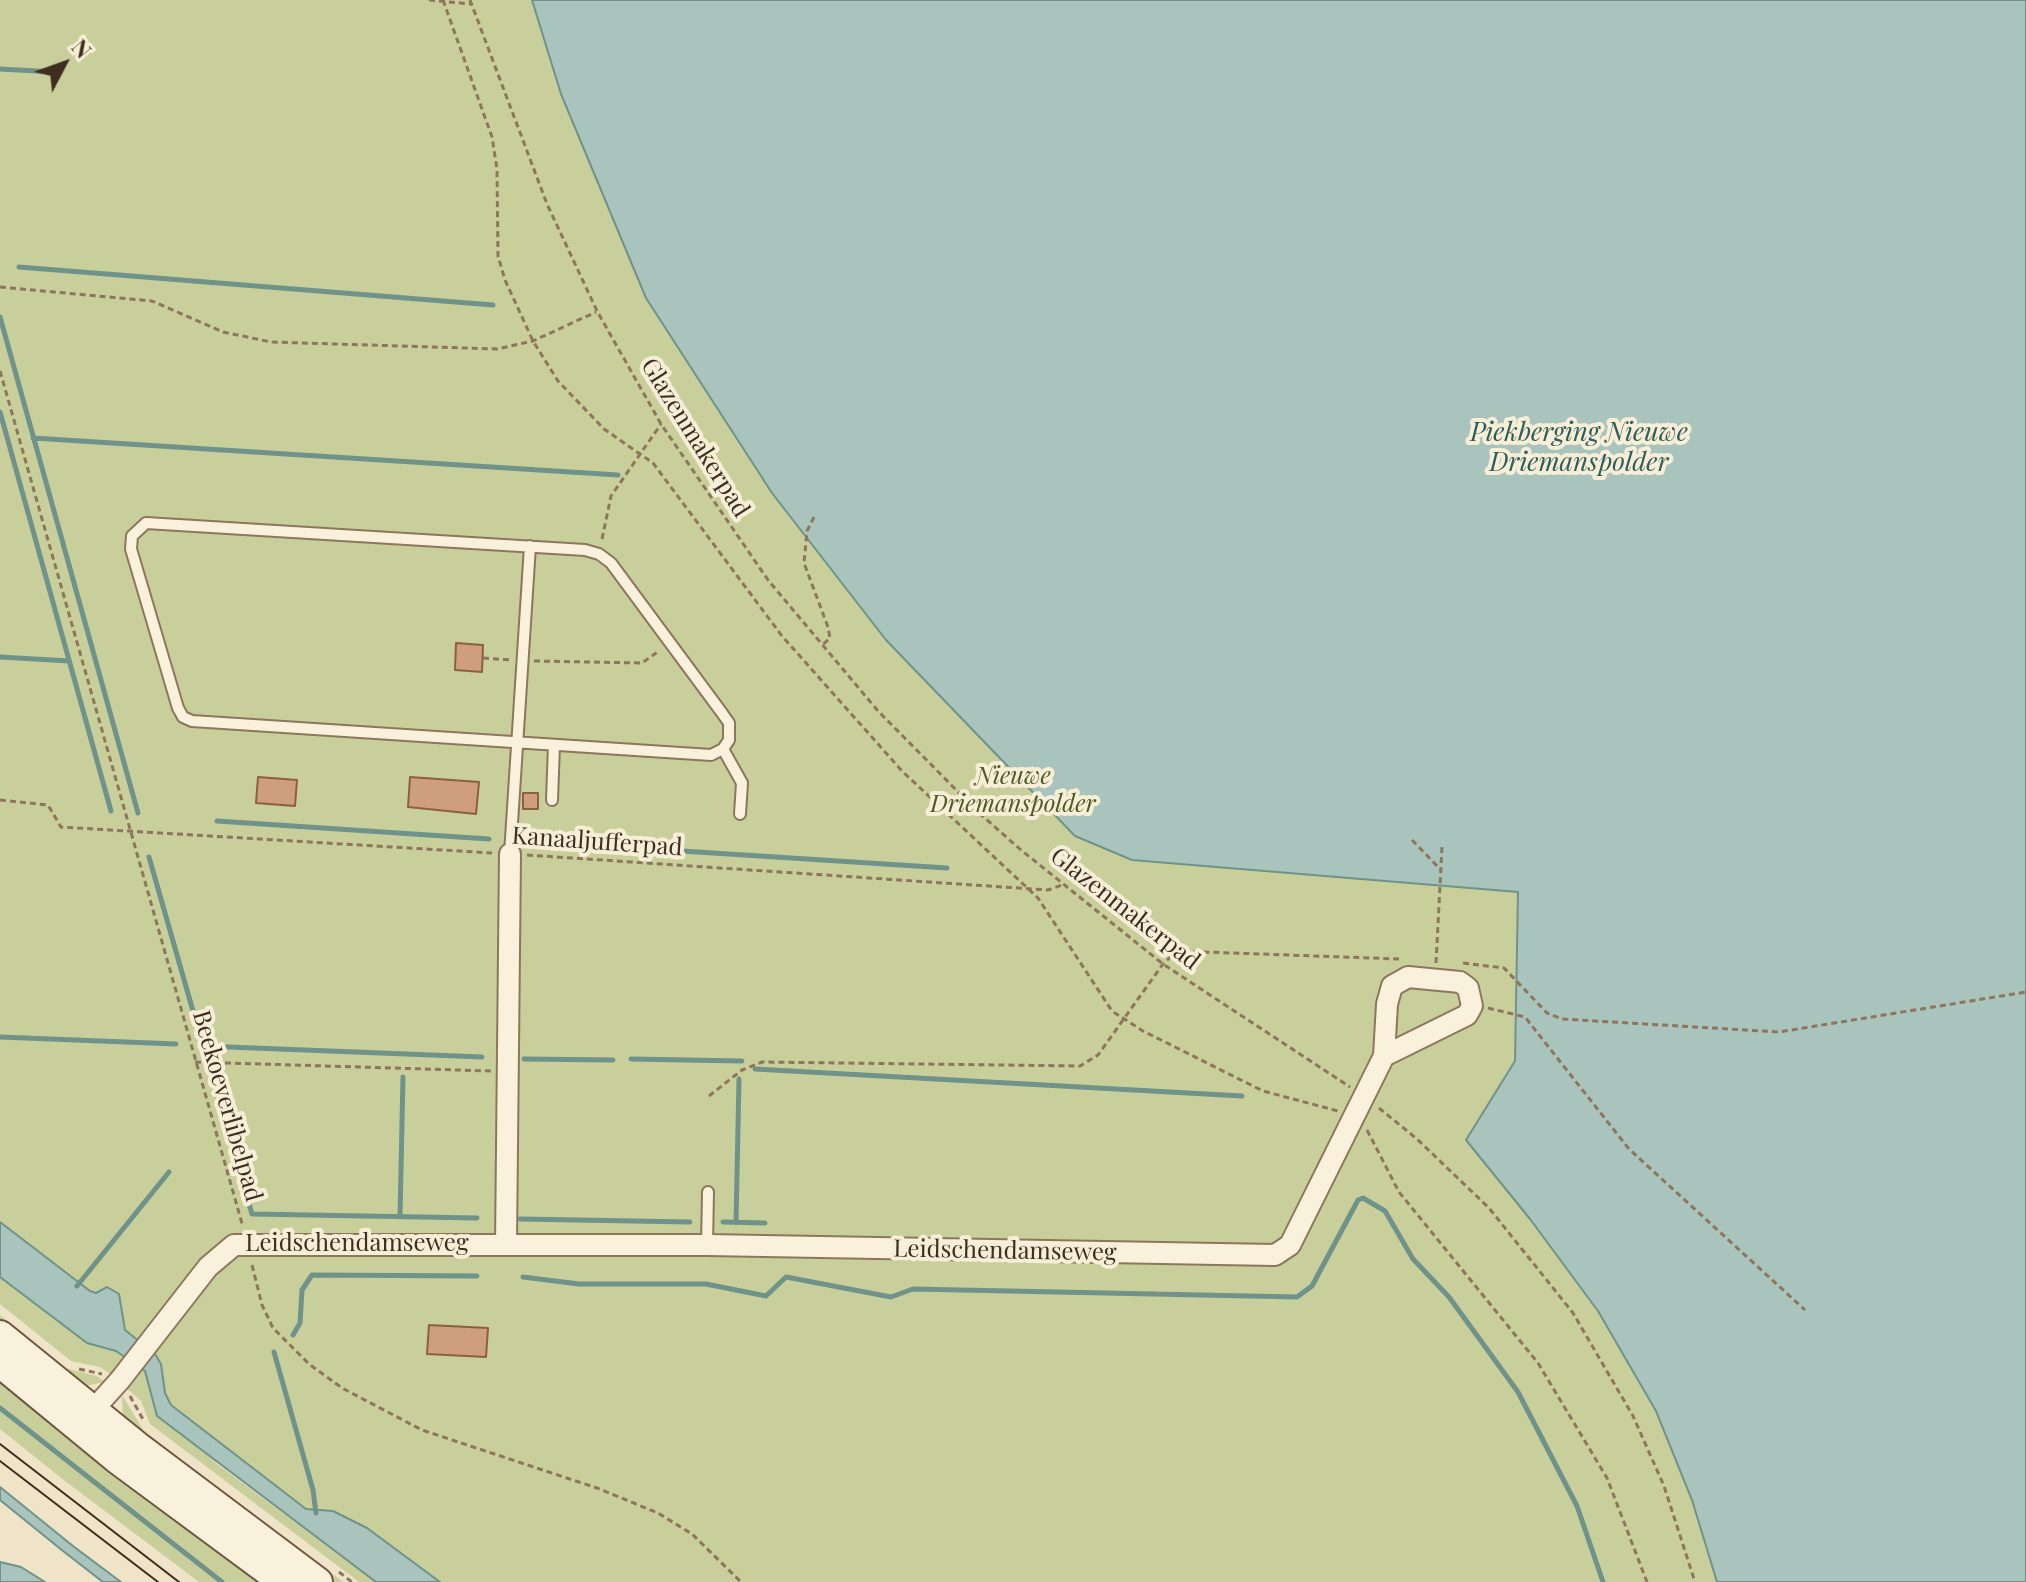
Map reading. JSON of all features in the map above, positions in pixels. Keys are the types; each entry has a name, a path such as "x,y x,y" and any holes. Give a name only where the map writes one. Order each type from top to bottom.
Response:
{"main road":[{"path":"0,1335 85,1419 283,1582"},
{"path":"0,1363 318,1582"}],"street":[{"path":"506,1244 510,854"},
{"name":"Leidschendamseweg","path":"85,1419 131,1367 220,1254 234,1245 247,1243 707,1245 1265,1257 1290,1245 1384,1056 1387,1004 1392,986 1408,977 1435,970 1468,988 1472,1006"},
{"path":"1384,1056 1467,1015 1472,1006"}],"lane":[{"path":"146,523 161,523 530,546 599,554 611,563 729,723 729,740 723,749 711,755 192,721 183,717 131,549 132,536 146,523"},
{"path":"510,854 530,546"},
{"path":"552,800 554,745"},
{"path":"723,749 742,783 740,814"},
{"path":"707,1245 708,1192"}],"path":[{"path":"429,0 471,2"},
{"path":"443,1 492,137 497,169 498,256 505,280 533,341 581,408 653,463 748,592 842,706 902,771 1038,898 1096,991 1123,1020 1263,1091 1354,1117 1368,1131 1399,1192 1538,1363 1607,1478 1647,1582"},
{"name":"Glazenmakerpad","path":"471,2 547,204 597,311 661,424 737,538 821,646 919,754 978,812 1062,885 1163,964 1364,1096 1417,1139 1489,1208 1573,1313 1633,1416 1664,1486 1695,1582"},
{"path":"0,287 152,301 253,341 497,349 533,341 597,311"},
{"name":"Beekoeverlibelpad","path":"0,371 262,1305 273,1328 309,1364 342,1388 422,1430 597,1488 658,1513 692,1534 741,1582"},
{"path":"599,554 611,496 661,424"},
{"path":"814,517 807,531 804,563 828,627 830,638 821,646"},
{"path":"483,658 642,663 670,643"},
{"name":"Kanaaljufferpad","path":"0,800 48,805 57,826 1048,890 1062,885"},
{"path":"1412,840 1442,871"},
{"path":"1442,847 1435,970 1504,968 1547,1013 1562,1019 1795,1031 2026,992"},
{"path":"709,1096 742,1070 762,1062 1080,1066 1098,1055 1163,964 1177,951 1405,959"},
{"path":"1472,1006 1525,1017 1629,1149 1805,1310"},
{"path":"195,1062 507,1071"}],"green space":[{"name":"Nieuwe Driemanspolder","path":"0,0 2026,0 2026,1582 405,1582 209,1458 376,1582 359,1582 150,1424 141,1401 112,1375 100,1367 71,1361 0,1304 0,1277 3,1279 0,1275"},
{"path":"0,1315 65,1368 97,1376 105,1382 85,1386 0,1328"},
{"path":"0,1373 274,1582 199,1582 65,1481 0,1429"},
{"path":"122,1395 144,1431 343,1582 327,1582 123,1420"}],"water":[{"name":"Piekberging Nieuwe Driemanspolder","path":"532,0 2026,0 2026,1582 1717,1582 1692,1500 1656,1411 1598,1311 1466,1140 1515,1061 1518,892 1132,860 1075,836 886,640 772,493 646,298 561,94"},
{"path":"0,1222 90,1291 96,1293 107,1287 119,1294 125,1330 155,1354 161,1364 165,1393 171,1405 306,1509 333,1511 367,1528 440,1582 376,1582 157,1416 145,1371 116,1351 87,1343 0,1277"},
{"path":"0,1487 121,1582 103,1582 63,1551 0,1500"},
{"path":"0,1562 21,1567 45,1582 0,1582"}],"building":[{"path":"456,643 483,645 482,672 455,670"},
{"path":"258,777 297,780 295,806 256,803"},
{"path":"410,777 479,782 476,814 408,807"},
{"path":"523,793 538,793 538,809 523,809"},
{"path":"429,1325 488,1328 486,1357 427,1354"}],"waterway":[{"path":"0,69 55,72"},
{"path":"19,267 493,305"},
{"path":"0,317 138,813"},
{"path":"0,412 111,811"},
{"path":"33,438 618,475"},
{"path":"0,657 69,661"},
{"path":"217,821 489,839"},
{"path":"526,841 947,868"},
{"path":"149,857 203,1046 482,1057"},
{"path":"0,1037 176,1044"},
{"path":"524,1059 613,1060"},
{"path":"631,1059 742,1061"},
{"path":"755,1069 1242,1096"},
{"path":"400,1216 403,1077"},
{"path":"736,1223 739,1079"},
{"path":"213,1082 252,1214 477,1218"},
{"path":"77,1286 169,1172"},
{"path":"523,1277 579,1284 706,1284 766,1296 786,1277 891,1297 913,1289 1297,1297 1312,1286 1358,1200 1363,1198 1385,1211 1413,1259 1449,1297 1518,1392 1577,1506 1603,1582"},
{"path":"520,1219 690,1222"},
{"path":"723,1222 765,1223"},
{"path":"293,1335 300,1323 302,1290 312,1275 477,1276"},
{"path":"274,1352 313,1490 316,1513"},
{"path":"0,1408 222,1582"}],"tram line":[{"path":"0,1444 179,1582"},
{"path":"0,1461 158,1582"}]}
